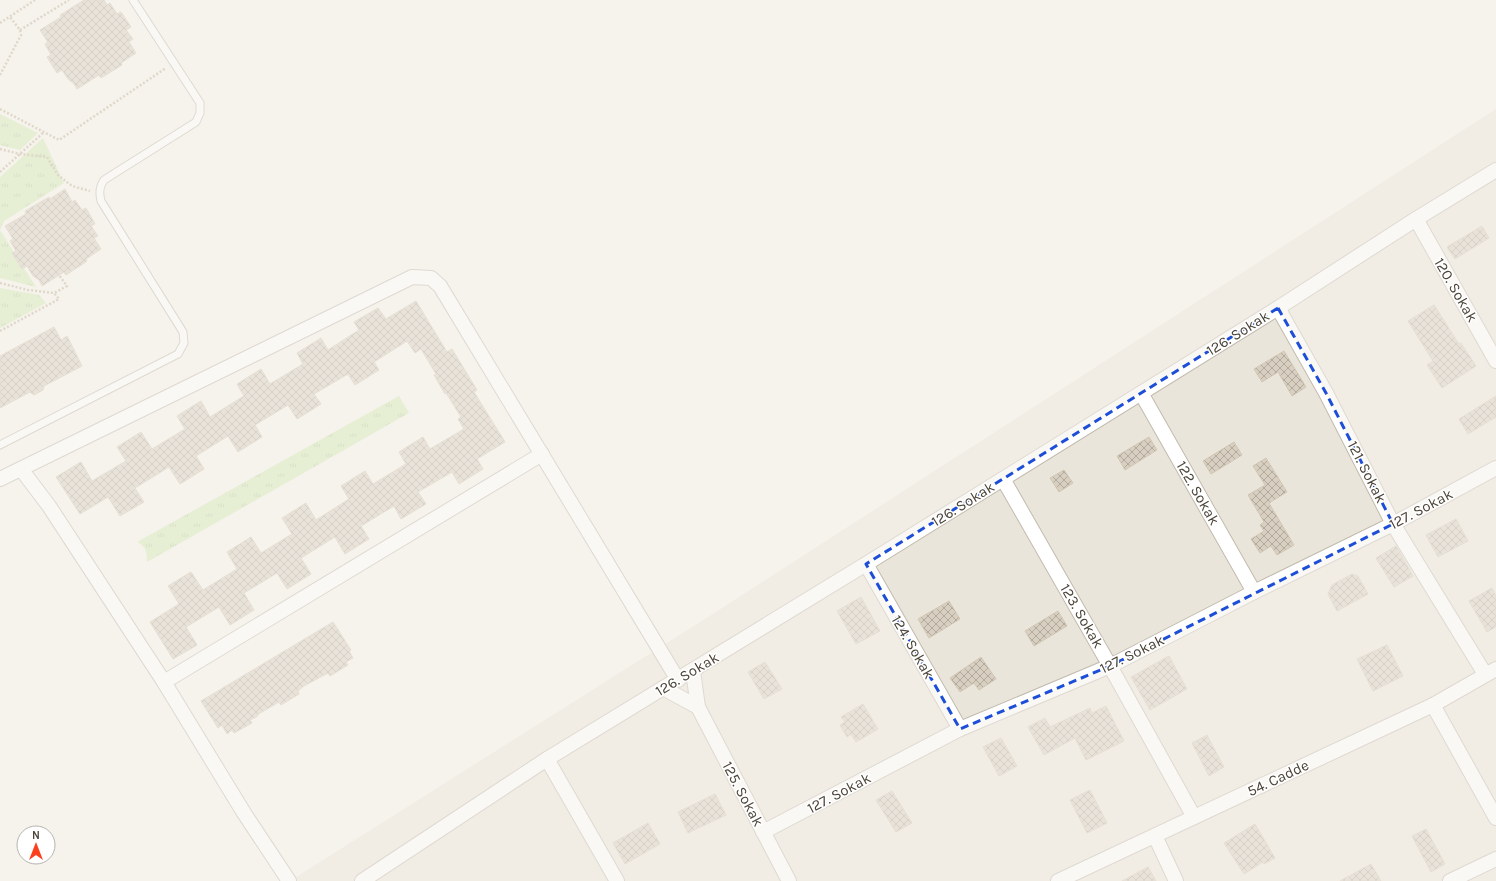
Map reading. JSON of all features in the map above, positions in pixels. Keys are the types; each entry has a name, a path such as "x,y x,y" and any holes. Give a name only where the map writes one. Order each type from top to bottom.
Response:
{"street":[{"name":"126. Sokak","path":"362,881 547,759 866,564 1278,308 1416,219 1496,170"},
{"name":"120. Sokak","path":"1416,219 1496,361"},
{"path":"0,479 412,277 431,278 440,286 678,680"},
{"name":"121. Sokak","path":"1278,308 1326,393 1393,524 1491,671"},
{"name":"122. Sokak","path":"1141,393 1254,592"},
{"path":"164,682 542,454"},
{"name":"127. Sokak","path":"764,832 960,729 1110,666 1254,592 1393,524 1496,468"},
{"path":"21,469 49,506 164,682 244,813 289,881"},
{"name":"123. Sokak","path":"1002,479 1110,666 1194,817"},
{"name":"124. Sokak","path":"866,564 960,729"},
{"name":"125. Sokak","path":"693,671 698,707 789,881"},
{"name":"54. Cadde","path":"1058,881 1433,705 1491,671"},
{"path":"663,688 698,707"},
{"path":"1433,705 1496,818"},
{"path":"547,759 617,881"},
{"path":"1155,836 1176,881"},
{"path":"1450,881 1496,859"}],"lane":[{"path":"0,445 178,354 184,343 183,332 101,201 101,185 104,180 196,122 200,113 200,103 133,0"}],"path":[{"path":"0,23 35,0"},
{"path":"20,30 69,0"},
{"path":"0,74 20,35 20,30 10,16"},
{"path":"0,109 59,140 174,63"},
{"path":"0,172 44,132"},
{"path":"0,149 47,158 58,175 72,186 100,193"},
{"path":"0,283 28,290 54,293 67,286 59,275"},
{"path":"0,331 59,299 54,293"}],"highlighted area":[{"path":"1278,308 1326,393 1393,524 1110,666 960,729 866,564"}],"shaded area":[{"path":"1496,109 1496,881 290,881 708,617"}],"green space":[{"path":"0,114 38,133 20,150 0,145"},
{"path":"43,138 64,183 4,221 0,230 0,177"},
{"path":"0,230 36,287 0,278"},
{"path":"0,288 39,295 46,303 0,328"},
{"path":"399,396 409,413 147,562 145,550 142,545 137,542"}],"building":[{"path":"84,0 104,0 107,5 110,3 117,14 121,12 131,27 126,30 133,39 129,42 136,53 121,63 122,65 101,78 99,75 77,89 62,70 57,73 47,57 51,55 45,44 48,42 40,30"},
{"path":"65,189 72,202 75,200 82,210 86,208 95,224 91,226 98,236 94,238 101,249 86,259 87,261 66,275 64,272 42,286 27,266 22,269 12,253 16,251 10,241 13,239 5,226 26,214 25,211 49,197 50,199"},
{"path":"1482,226 1489,238 1455,259 1447,247"},
{"path":"416,301 447,352 452,349 477,390 474,392 505,442 477,459 483,469 459,484 452,472 418,492 426,504 401,519 394,506 361,526 369,539 345,554 335,537 301,558 311,574 287,589 277,573 244,593 254,610 230,625 219,607 186,627 197,645 173,659 150,622 179,604 168,586 191,572 203,590 237,569 227,552 251,537 261,553 292,534 282,518 306,503 316,520 349,499 341,486 365,471 373,484 406,464 399,452 423,437 430,449 464,429 458,419 461,417 446,393 445,394 434,375 436,374 421,349 415,353 407,341 374,362 379,370 355,385 348,374 314,394 321,404 297,419 288,405 255,425 262,437 238,452 228,436 196,456 204,469 180,484 169,467 135,488 144,502 120,516 108,497 80,514 56,477 81,462 92,481 126,461 117,447 141,432 152,449 185,429 177,416 201,401 210,417 244,396 237,384 261,369 270,384 303,364 297,353 321,338 328,350 359,330 354,322 378,308 386,319"},
{"path":"1434,305 1459,344 1461,343 1476,366 1442,388 1427,365 1433,361 1408,321"},
{"path":"54,327 61,340 67,336 82,366 44,386 43,390 34,395 30,392 0,408 0,356"},
{"path":"1284,351 1306,387 1292,396 1278,372 1262,382 1254,369"},
{"path":"1496,396 1496,417 1468,434 1459,419"},
{"path":"1149,437 1157,450 1125,470 1117,456"},
{"path":"1234,442 1242,455 1211,474 1203,461"},
{"path":"1266,458 1287,492 1269,503 1294,545 1277,555 1271,546 1260,553 1251,539 1264,531 1260,525 1264,522 1248,495 1265,485 1253,466"},
{"path":"1064,470 1073,483 1059,492 1050,478"},
{"path":"1456,519 1468,541 1438,557 1426,535"},
{"path":"1396,546 1413,576 1394,587 1376,558"},
{"path":"1352,574 1358,576 1368,594 1337,611 1328,594 1332,585"},
{"path":"1492,588 1496,596 1496,627 1487,632 1469,601"},
{"path":"861,597 880,631 856,644 837,611"},
{"path":"949,601 960,619 929,638 918,619"},
{"path":"1058,611 1067,626 1034,646 1025,631"},
{"path":"333,622 351,650 349,651 353,658 346,662 348,665 330,676 328,673 304,686 298,691 299,694 281,705 279,702 257,715 258,716 250,720 252,723 234,733 232,730 227,734 222,725 218,728 201,701"},
{"path":"1387,645 1403,676 1373,691 1357,659"},
{"path":"1169,656 1187,689 1150,710 1131,677"},
{"path":"981,657 996,679 979,690 974,683 960,692 950,678"},
{"path":"765,662 782,689 764,699 748,672"},
{"path":"863,704 878,729 856,742 851,734 847,737 840,725 845,722 841,717"},
{"path":"1106,706 1124,741 1086,760 1075,738 1044,755 1028,727 1045,718 1050,727 1090,708 1092,713"},
{"path":"1207,735 1224,767 1209,776 1192,743"},
{"path":"1001,738 1017,766 999,776 983,747"},
{"path":"1090,790 1107,823 1087,833 1070,800"},
{"path":"892,791 912,823 896,832 876,800"},
{"path":"715,794 726,815 688,833 678,812"},
{"path":"648,823 660,844 625,864 613,843"},
{"path":"1255,824 1275,858 1264,864 1263,862 1244,874 1224,843"},
{"path":"1426,829 1445,864 1431,872 1412,836"},
{"path":"1371,864 1381,881 1340,881"},
{"path":"1148,867 1156,881 1122,881"}]}
